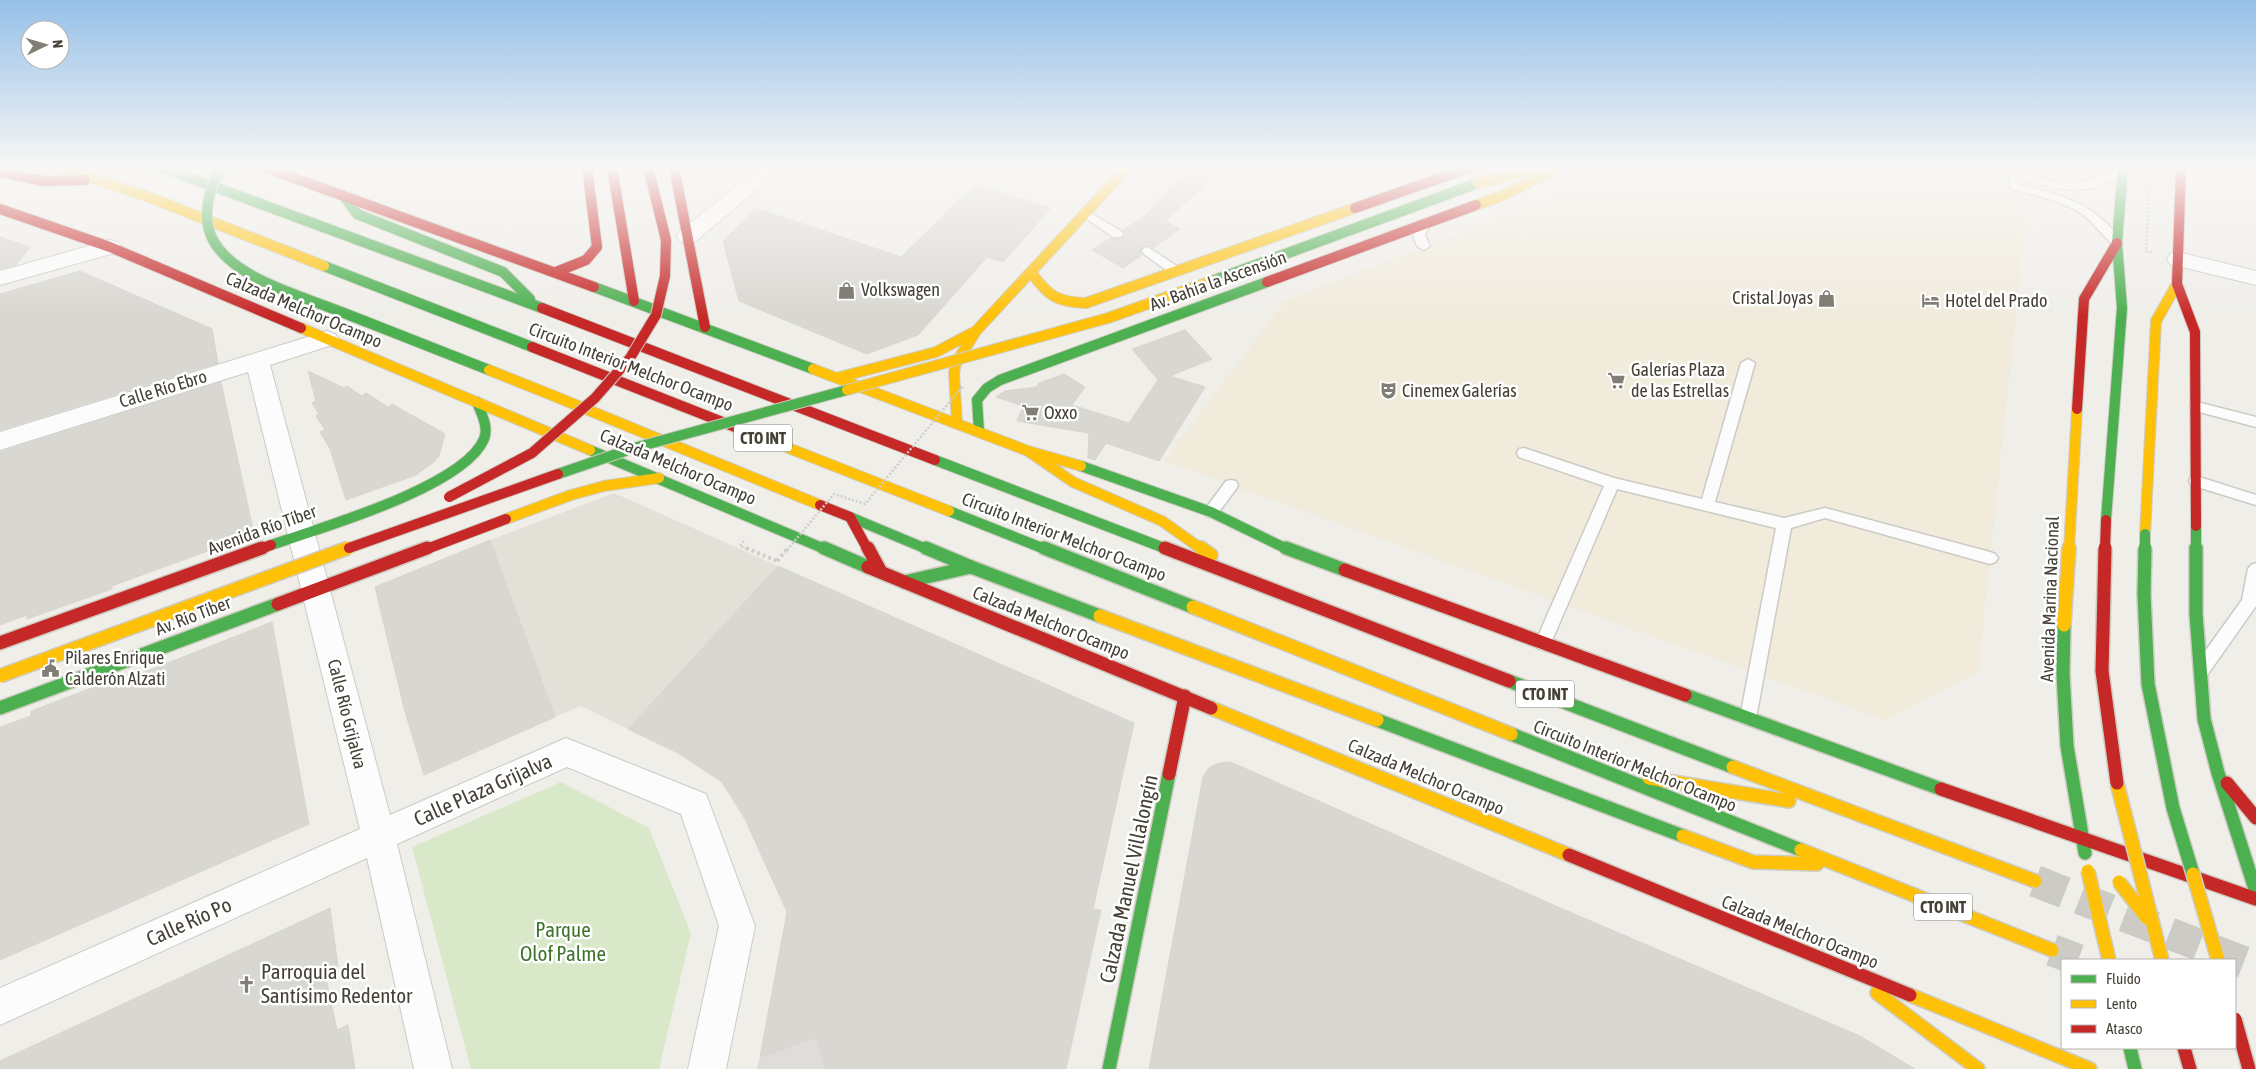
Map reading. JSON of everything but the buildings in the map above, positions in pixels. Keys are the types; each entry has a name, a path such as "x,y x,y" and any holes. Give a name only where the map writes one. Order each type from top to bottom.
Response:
{"main road":[{"name":"Calzada Melchor Ocampo","path":"23,217 110,247 904,582 2090,1069"},
{"name":"Circuito Interior Melchor Ocampo","path":"197,217 1133,583 2052,950"},
{"path":"204,217 217,247 238,266 266,282 554,396 971,567 1753,862 1835,864"},
{"name":"Circuito Interior Melchor Ocampo","path":"296,217 536,306 1844,810 2035,881"},
{"path":"364,217 503,272 536,306"},
{"name":"CTO INT","path":"403,217 840,377 1028,450 1082,466 1210,512 1282,547 1958,795 2256,899"},
{"path":"556,272 586,260 597,248 594,217"},
{"path":"620,217 634,301"},
{"path":"362,544 532,453 595,398 630,358 656,315 665,276 666,240 660,217"},
{"path":"684,217 704,327"},
{"path":"957,423 954,373 956,363 976,331 1081,217"},
{"name":"Av. Bahía la Ascensión","path":"1030,272 1052,298 1065,304 1086,303 1331,217"},
{"path":"0,676 362,544 634,448 1108,318 1387,217"},
{"name":"Av. Bahía la Ascensión","path":"978,431 977,400 987,388 1000,380 1444,217"},
{"name":"Avenida Marina Nacional","path":"2119,217 2117,243 2122,308 2102,583 2102,671 2118,787 2162,959"},
{"path":"2179,217 2177,284 2195,332 2196,614 2204,719 2218,773 2256,892"},
{"name":"Avenida Marina Nacional","path":"2109,959 2088,871 2067,746 2063,674 2065,589 2084,299 2117,243"},
{"path":"2177,284 2156,320 2144,594 2148,684 2173,808 2218,959"},
{"path":"840,377 936,352 976,331"},
{"name":"Avenida Río Tíber","path":"0,643 285,548 419,489 462,465 479,449 486,433 485,422 477,402"},
{"path":"1028,450 1073,482 1162,521 1245,579"},
{"path":"296,588 583,491 615,484 659,478"},
{"path":"850,517 881,572"},
{"path":"904,582 971,567"},
{"name":"Av. Río Tíber","path":"0,708 296,588"},
{"name":"Calzada Manuel Villalongín","path":"1109,1069 1185,696"},
{"path":"1598,770 1844,810"},
{"path":"2218,773 2256,818"},
{"path":"2082,838 2101,860"},
{"path":"2116,878 2168,945"},
{"path":"1846,970 1978,1069"},
{"path":"2236,1023 2249,1069"},
{"path":"2236,1029 2256,1055"},
{"path":"2130,1049 2135,1069"},
{"path":"2184,1049 2190,1069"}],"street":[{"path":"688,236 712,217"},
{"path":"0,278 110,247"},
{"path":"2178,260 2256,278"},
{"name":"Calle Río Ebro","path":"0,441 327,339"},
{"name":"Calle Río Grijalva","path":"257,360 285,548 296,588 379,837 433,1069"},
{"name":"Calle Plaza Grijalva","path":"379,837 566,752 694,804 738,926 707,1069"},
{"name":"Calle Río Po","path":"0,1006 379,837"}],"lane":[{"path":"1091,217 1117,234"},
{"path":"2095,217 2107,228 2117,243"},
{"path":"1424,224 1418,233 1419,240 1424,246"},
{"path":"1148,251 1177,272"},
{"path":"1707,506 1748,364"},
{"path":"2196,407 2256,422"},
{"path":"1524,453 1612,483 1784,524 1825,513 1990,558"},
{"path":"2196,482 2256,500"},
{"path":"1543,642 1612,483"},
{"path":"1210,512 1231,485"},
{"path":"1748,718 1784,524"},
{"path":"2199,673 2250,602 2256,569"}],"path":[{"path":"2146,251 2148,217"},
{"path":"740,546 777,561 834,494 864,504 966,382"}],"shaded area":[{"name":"Galerías Plaza de las Estrellas","path":"1503,217 2026,217 1978,673 1885,720 1164,461 1286,300"},
{"path":"614,493 778,566 628,729 581,706 555,717 490,540"},
{"path":"817,1037 826,1069 757,1069 760,1057"}],"green space":[{"name":"Parque Olof Palme","path":"561,782 649,828 691,933 659,1069 471,1069 412,847"}],"tunnel":[{"path":"2035,881 2235,959"},
{"path":"2052,950 2075,959"},
{"path":"2236,959 2256,967"}],"traffic: fast":[{"path":"207,217 212,238 227,258 266,282 489,370"},
{"path":"296,217 542,308"},
{"path":"364,217 503,272 530,299"},
{"path":"1212,281 1386,217"},
{"path":"2106,520 2122,308 2117,243 2119,217"},
{"path":"324,266 532,347"},
{"path":"979,431 977,400 987,388 1000,380 1267,282"},
{"path":"594,287 813,369"},
{"path":"558,474 634,448 847,390"},
{"path":"271,545 389,502 422,488 451,472 473,456 484,439 485,425 477,402"},
{"path":"590,450 868,567"},
{"path":"935,460 1164,548"},
{"path":"1081,466 1211,512 1282,547 1345,570"},
{"path":"949,511 1193,607"},
{"path":"850,517 971,567"},
{"path":"2196,526 2196,614 2204,719 2218,773 2256,892"},
{"path":"2145,534 2144,594 2148,684 2173,808 2193,874"},
{"path":"904,582 971,567 1100,616"},
{"path":"0,708 278,604"},
{"path":"2064,625 2063,674 2067,746 2085,853"},
{"path":"1509,681 1733,767"},
{"path":"1685,695 1941,789"},
{"path":"1377,720 1683,836"},
{"path":"1511,734 1801,850"},
{"path":"1109,1069 1169,774"},
{"path":"2130,1049 2135,1069"}],"traffic: slow":[{"path":"199,217 324,266"},
{"path":"957,423 954,373 956,363 976,331 1082,217"},
{"path":"1031,272 1042,287 1053,297 1067,302 1086,303 1330,217"},
{"path":"847,390 1108,318 1212,281"},
{"path":"2145,534 2156,321 2177,284"},
{"path":"301,328 590,450"},
{"path":"840,377 936,352 976,331"},
{"path":"813,369 1028,451 1081,466"},
{"path":"489,370 554,396"},
{"path":"554,396 820,505"},
{"path":"2064,625 2077,409"},
{"path":"773,442 949,511"},
{"path":"1028,451 1073,482 1162,521 1211,555"},
{"path":"506,519 571,495 604,486 659,478"},
{"path":"0,676 349,548"},
{"path":"1193,607 1511,734"},
{"path":"1100,616 1377,720"},
{"path":"1211,708 1569,855"},
{"path":"1733,767 2035,881"},
{"path":"1649,778 1789,801"},
{"path":"2117,783 2162,959"},
{"path":"1683,836 1753,862 1817,864"},
{"path":"1801,850 2052,950"},
{"path":"2088,871 2109,959"},
{"path":"2193,874 2218,959"},
{"path":"2119,882 2147,918"},
{"path":"1877,993 1978,1069"},
{"path":"1910,995 2090,1069"}],"traffic: jam":[{"path":"23,217 110,247 301,328"},
{"path":"401,217 594,287"},
{"path":"556,272 586,260 597,247 593,217"},
{"path":"620,217 634,301"},
{"path":"449,497 532,453 595,398 630,358 656,315 665,276 666,240 660,217"},
{"path":"684,217 705,327"},
{"path":"1267,282 1444,217"},
{"path":"2179,217 2177,284 2195,332 2196,526"},
{"path":"2077,409 2084,299 2117,243"},
{"path":"542,308 935,460"},
{"path":"532,347 773,442"},
{"path":"349,548 558,474"},
{"path":"820,505 850,517 881,572"},
{"path":"278,604 506,519"},
{"path":"2106,520 2102,671 2117,783"},
{"path":"0,643 271,545"},
{"path":"1164,548 1509,681"},
{"path":"868,567 1211,708"},
{"path":"1345,570 1685,695"},
{"path":"1169,774 1185,696"},
{"path":"2227,783 2256,818"},
{"path":"1941,789 2256,899"},
{"path":"1569,855 1910,995"},
{"path":"2236,1023 2249,1069"},
{"path":"2184,1049 2190,1069"}],"place":[{"name":"Volkswagen","path":"847,290"},
{"name":"Cristal Joyas","path":"1827,298"},
{"name":"Hotel del Prado","path":"1931,301"},
{"name":"Galerías Plaza de las Estrellas","path":"1617,380"},
{"name":"Cinemex Galerías","path":"1388,391"},
{"name":"Oxxo","path":"1030,413"},
{"name":"Pilares Enrique Calderón Alzati","path":"51,668"},
{"name":"Parroquia del Santísimo Redentor","path":"247,984"}]}
